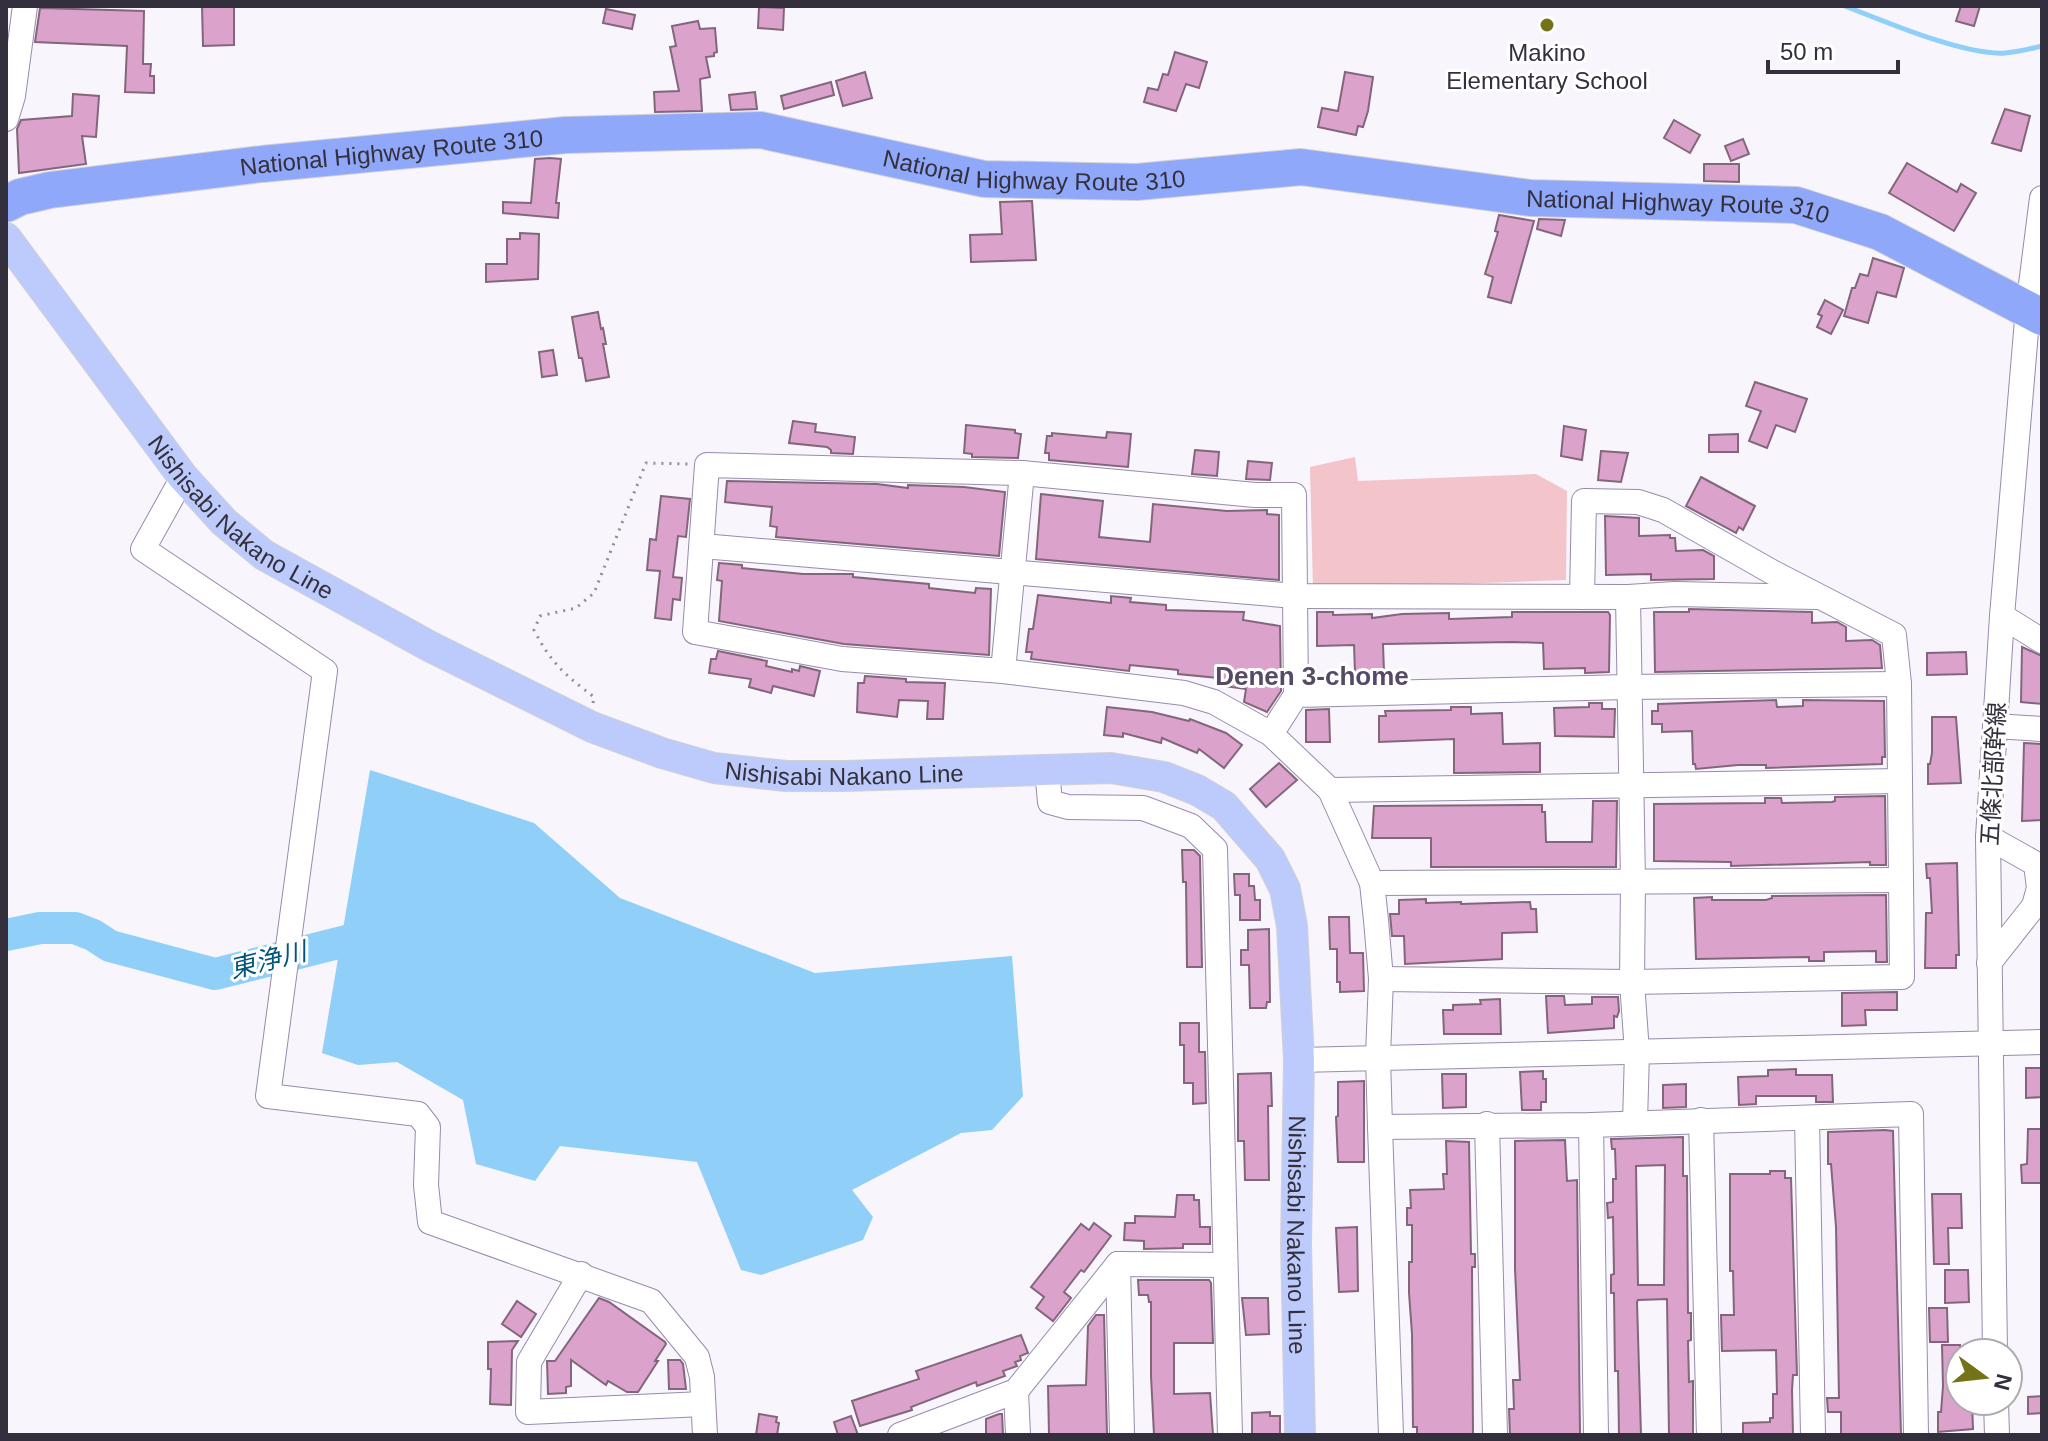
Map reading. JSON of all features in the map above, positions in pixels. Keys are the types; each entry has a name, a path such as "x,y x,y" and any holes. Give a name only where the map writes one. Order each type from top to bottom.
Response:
{"highway":[{"name":"National Highway Route 310","path":"6,204 20,197 50,190 277,163 566,135 761,130 984,179 1137,182 1301,167 1531,198 1796,205 1880,232 2035,313"}],"main road":[{"name":"Nishisabi Nakano Line","path":"6,238 183,477 224,522 264,555 429,646 592,727 714,768 786,776 1111,768 1164,777 1197,790 1224,806 1256,839 1270,859 1285,889 1292,926 1299,1060 1296,1243 1300,1435"}],"street":[{"path":"6,119 13,96 25,6"},
{"name":"五條北部幹線","path":"1995,1337 1988,837 2002,616 2035,313 2042,198"},
{"path":"1271,734 1296,695 1294,495 1255,495 1022,473 707,465 695,632 842,659 1003,671 1184,693 1214,702 1271,734 1330,790 1372,883 1381,979 1378,1056 1391,1435"},
{"path":"1003,671 1022,473"},
{"path":"183,477 143,549 325,671 268,1096 418,1114 428,1127 426,1185 430,1222 651,1301 697,1357 705,1435"},
{"path":"1381,979 1632,982 1902,977 1899,684 1894,635 1772,572 1663,510 1638,502 1584,501 1582,597"},
{"path":"702,546 1295,596 1628,597 1675,594 1823,597"},
{"path":"1628,597 1632,982 1637,1052 1635,1122"},
{"path":"2002,616 2042,641"},
{"path":"1296,695 1899,684"},
{"path":"1995,726 2042,729"},
{"path":"1047,770 1050,802 1068,807 1143,808 1191,826 1215,849 1230,1435"},
{"path":"1330,790 1900,781"},
{"path":"1988,837 2036,864 2039,888 2034,906 1989,963"},
{"path":"1372,883 1901,880"},
{"path":"1299,1060 2042,1042"},
{"path":"1380,1127 1591,1125 1911,1114 1916,1435"},
{"path":"1807,1118 1813,1435"},
{"path":"1701,1120 1709,1435"},
{"path":"1487,1124 1495,1435"},
{"path":"1591,1125 1596,1435"},
{"path":"1118,1264 1225,1265"},
{"path":"900,1435 1016,1391 1118,1264"},
{"path":"1118,1264 1122,1435"},
{"path":"581,1274 529,1362 528,1412 703,1404"},
{"path":"1016,1391 1018,1435"}],"path":[{"path":"592,727 594,697 562,673 543,648 534,630 540,616 576,608 594,593 646,463 707,465"}],"shaded area":[{"path":"1355,457 1358,481 1536,474 1567,491 1566,580 1313,589 1310,467"}],"water":[{"path":"370,770 534,823 620,898 815,973 1012,956 1023,1096 992,1130 961,1133 852,1190 873,1217 863,1240 761,1275 741,1270 697,1162 560,1146 535,1181 476,1164 463,1100 397,1062 358,1065 322,1053"}],"building":[{"path":"202,6 234,6 234,45 203,46"},
{"path":"1961,6 1980,6 1974,26 1956,21"},
{"path":"759,7 784,8 783,30 758,28"},
{"path":"40,8 144,11 143,64 151,64 154,93 125,92 127,46 35,42"},
{"path":"606,9 635,15 632,29 603,23"},
{"path":"698,21 700,29 715,28 717,52 714,56 706,57 710,77 700,79 702,111 655,112 654,92 679,91 670,47 676,46 672,26"},
{"path":"1175,52 1207,62 1199,88 1186,84 1176,111 1144,102 1148,88 1158,90 1163,74 1168,75"},
{"path":"865,72 872,98 843,106 836,81"},
{"path":"1345,72 1373,77 1368,111 1363,127 1358,126 1356,135 1318,127 1322,108 1338,111"},
{"path":"831,82 834,95 784,109 781,96"},
{"path":"755,92 757,109 731,110 729,95"},
{"path":"73,94 99,96 96,137 82,136 86,164 19,173 17,129 21,120 72,116"},
{"path":"2005,109 2030,116 2021,151 1992,143"},
{"path":"1674,120 1700,135 1690,153 1664,138"},
{"path":"1743,139 1749,154 1731,161 1725,146"},
{"path":"535,159 561,159 556,203 559,203 558,218 503,213 503,202 531,203"},
{"path":"1907,163 1957,192 1961,184 1976,193 1954,231 1889,193"},
{"path":"1704,164 1739,164 1739,182 1704,181"},
{"path":"1032,201 1036,260 971,262 970,235 1002,234 1000,202"},
{"path":"1499,215 1534,221 1511,303 1488,297 1493,277 1485,274 1498,232 1495,231"},
{"path":"1539,219 1565,220 1561,236 1537,229"},
{"path":"520,233 539,234 538,279 486,282 486,264 507,264 507,239 520,239"},
{"path":"1873,258 1904,268 1896,297 1877,292 1868,323 1844,316 1852,288 1855,288 1860,274 1868,276"},
{"path":"1825,300 1843,310 1831,334 1817,327 1822,316 1818,314"},
{"path":"598,312 606,344 603,344 609,377 586,381 572,317"},
{"path":"553,350 557,375 542,377 539,352"},
{"path":"1755,382 1807,399 1795,432 1776,425 1767,448 1749,441 1761,411 1746,406"},
{"path":"793,421 816,424 815,432 855,437 853,454 831,453 827,447 789,443"},
{"path":"966,425 1015,430 1015,433 1021,434 1018,458 972,457 972,454 964,453"},
{"path":"1564,426 1586,430 1582,460 1561,456"},
{"path":"1107,432 1131,434 1128,467 1049,460 1049,453 1045,453 1047,436 1052,436 1052,433 1106,438"},
{"path":"1738,434 1738,452 1709,452 1709,435"},
{"path":"1195,450 1219,452 1217,476 1192,474"},
{"path":"1601,451 1628,453 1621,482 1598,480"},
{"path":"1248,461 1272,463 1270,480 1246,479"},
{"path":"1701,477 1755,506 1743,530 1739,527 1736,533 1686,506"},
{"path":"727,481 877,484 908,488 908,485 964,487 1005,492 999,556 776,537 777,527 770,526 772,507 725,502"},
{"path":"1041,494 1103,501 1099,537 1150,542 1153,504 1227,511 1267,510 1267,514 1279,515 1279,580 1036,559"},
{"path":"661,496 690,499 686,537 678,536 673,577 682,578 680,600 673,599 671,620 655,618 660,571 647,570 650,539 656,540"},
{"path":"1605,516 1639,518 1639,536 1670,535 1670,538 1675,538 1676,551 1703,550 1714,556 1714,579 1651,580 1651,574 1606,575"},
{"path":"719,563 803,574 853,574 853,577 929,584 929,588 975,593 976,588 991,589 989,655 844,644 719,621 722,581 717,580"},
{"path":"1038,595 1111,603 1111,596 1131,598 1130,602 1166,605 1166,610 1244,612 1243,620 1280,626 1281,691 1267,712 1244,702 1246,689 1224,686 1218,683 1218,678 1130,665 1129,671 1031,659 1032,652 1026,652"},
{"path":"1689,609 1812,612 1812,623 1837,622 1846,627 1846,641 1872,640 1880,645 1882,668 1655,672 1654,612 1689,612"},
{"path":"1317,612 1333,612 1333,615 1372,614 1372,618 1449,613 1449,619 1512,617 1512,612 1608,612 1609,672 1585,673 1585,668 1544,669 1543,643 1513,642 1383,644 1384,672 1355,673 1354,645 1317,646"},
{"path":"2022,647 2042,656 2042,704 2021,702"},
{"path":"718,651 767,661 766,666 792,672 792,669 799,671 800,666 820,671 814,696 773,686 771,693 749,687 751,679 709,673 711,659 716,659"},
{"path":"1966,652 1967,674 1927,675 1927,653"},
{"path":"865,676 906,679 906,682 945,683 943,719 927,719 928,701 899,700 897,717 857,712 858,683 864,683"},
{"path":"1776,700 1777,707 1803,706 1803,700 1884,701 1885,757 1882,757 1882,764 1766,768 1766,765 1738,765 1696,769 1693,764 1692,731 1662,732 1662,724 1652,724 1652,711 1658,711 1658,704"},
{"path":"1589,703 1602,703 1602,709 1615,709 1614,737 1555,736 1554,708 1589,707"},
{"path":"1107,707 1190,719 1226,733 1242,745 1224,768 1199,749 1197,753 1162,738 1161,743 1123,733 1123,737 1104,735"},
{"path":"1451,707 1471,707 1471,714 1502,713 1503,744 1540,743 1540,772 1454,773 1454,739 1379,742 1379,716 1386,716 1385,711 1451,710"},
{"path":"1329,709 1330,742 1306,742 1306,710"},
{"path":"1932,717 1956,717 1961,783 1928,784"},
{"path":"2024,743 2042,744 2042,820 2022,821"},
{"path":"1279,763 1297,780 1266,807 1250,789"},
{"path":"1885,796 1886,865 1870,865 1870,862 1731,866 1731,862 1654,861 1654,804 1765,803 1765,798 1781,798 1782,803 1832,802 1835,797"},
{"path":"1593,801 1617,801 1616,867 1431,867 1431,838 1372,838 1374,806 1542,805 1546,842 1592,842"},
{"path":"1182,850 1194,850 1200,856 1202,967 1187,967 1186,882 1183,882"},
{"path":"1957,863 1959,955 1956,955 1956,968 1925,968 1926,913 1932,913 1926,864"},
{"path":"1234,874 1249,874 1249,886 1254,886 1255,900 1260,900 1260,920 1240,920 1240,895 1235,895"},
{"path":"1886,895 1887,962 1876,962 1876,951 1824,952 1824,961 1809,961 1809,957 1696,959 1694,898 1766,900 1772,896"},
{"path":"1426,899 1426,903 1530,902 1531,909 1536,909 1537,932 1502,933 1502,959 1405,964 1404,936 1392,936 1390,914 1399,914 1399,900"},
{"path":"1329,917 1349,917 1350,953 1363,953 1364,991 1340,992 1337,949 1330,949"},
{"path":"1269,929 1270,1002 1267,1002 1266,1008 1250,1008 1249,965 1241,965 1241,950 1248,950 1248,930"},
{"path":"1897,992 1897,1010 1865,1010 1866,1025 1842,1026 1842,993"},
{"path":"1546,996 1564,996 1565,1005 1592,1004 1592,997 1618,997 1619,1011 1617,1017 1614,1016 1614,1028 1548,1033"},
{"path":"1500,999 1501,1034 1444,1034 1443,1010 1453,1010 1453,1005 1481,1004 1480,1000"},
{"path":"1180,1023 1199,1023 1199,1052 1205,1052 1206,1103 1193,1104 1193,1083 1184,1083 1184,1045 1180,1045"},
{"path":"2026,1068 2042,1068 2042,1097 2026,1098"},
{"path":"1796,1069 1796,1075 1832,1075 1833,1102 1816,1102 1816,1096 1756,1096 1756,1104 1739,1105 1738,1077 1768,1076 1768,1070"},
{"path":"1543,1071 1546,1102 1541,1102 1541,1110 1522,1110 1520,1072"},
{"path":"1271,1073 1269,1180 1245,1180 1244,1141 1238,1141 1238,1074"},
{"path":"1442,1074 1466,1074 1466,1107 1443,1108"},
{"path":"1364,1081 1364,1162 1338,1162 1338,1082"},
{"path":"1686,1084 1686,1107 1663,1108 1663,1085"},
{"path":"2028,1129 2042,1129 2042,1183 2022,1183 2021,1165 2027,1164"},
{"path":"1893,1131 1901,1435 1841,1435 1841,1412 1828,1412 1827,1398 1839,1398 1836,1227 1831,1164 1828,1164 1828,1132"},
{"path":"1683,1137 1683,1176 1687,1176 1688,1313 1691,1313 1691,1340 1688,1341 1689,1382 1693,1381 1693,1435 1669,1435 1667,1299 1637,1302 1641,1435 1619,1435 1614,1293 1611,1293 1611,1275 1614,1274 1613,1217 1608,1218 1607,1203 1613,1202 1613,1179 1616,1179 1615,1149 1612,1149 1611,1139","holes":["1665,1165 1664,1285 1638,1285 1636,1166"]},
{"path":"1565,1140 1567,1181 1577,1180 1580,1435 1510,1435 1509,1409 1514,1409 1513,1380 1520,1380 1515,1269 1515,1141"},
{"path":"1446,1141 1469,1142 1471,1254 1475,1254 1475,1267 1472,1267 1473,1435 1417,1434 1417,1427 1413,1427 1409,1293 1412,1225 1407,1225 1407,1208 1411,1208 1410,1190 1444,1189"},
{"path":"1770,1171 1785,1171 1785,1178 1791,1178 1797,1375 1793,1375 1792,1390 1793,1435 1743,1435 1743,1423 1770,1422 1773,1418 1773,1394 1777,1394 1776,1350 1722,1351 1721,1315 1734,1315 1733,1271 1730,1271 1730,1174 1770,1174"},
{"path":"1932,1194 1961,1194 1962,1228 1948,1228 1949,1264 1934,1264"},
{"path":"1177,1195 1194,1195 1194,1200 1199,1200 1200,1227 1210,1227 1210,1244 1144,1249 1144,1241 1124,1240 1125,1223 1135,1223 1135,1216 1175,1217"},
{"path":"1094,1223 1111,1236 1084,1272 1081,1270 1064,1292 1071,1298 1053,1321 1036,1308 1044,1297 1031,1287 1081,1224 1089,1230"},
{"path":"1357,1227 1358,1291 1339,1292 1336,1228"},
{"path":"1945,1270 1968,1270 1969,1302 1945,1303"},
{"path":"1138,1280 1209,1280 1211,1283 1213,1343 1174,1343 1174,1394 1210,1393 1213,1435 1154,1435 1151,1302 1148,1295 1139,1295"},
{"path":"599,1298 665,1342 655,1361 658,1361 638,1392 627,1392 608,1381 606,1385 571,1360 571,1386 566,1387 566,1393 548,1394 547,1361 555,1361"},
{"path":"1242,1298 1268,1298 1269,1334 1246,1335"},
{"path":"517,1301 536,1314 521,1337 502,1324"},
{"path":"1929,1308 1947,1308 1948,1337 1944,1337 1944,1342 1930,1342"},
{"path":"1096,1315 1104,1315 1107,1435 1049,1435 1048,1386 1086,1385 1088,1326"},
{"path":"1021,1335 1028,1353 1020,1356 1021,1360 1015,1362 1017,1366 1003,1371 1005,1376 977,1386 976,1382 911,1407 912,1410 860,1426 852,1401 919,1379 916,1371"},
{"path":"518,1341 512,1350 511,1405 490,1404 488,1342"},
{"path":"1944,1345 1944,1417 1973,1417 1973,1429 1938,1432"},
{"path":"668,1360 680,1360 683,1364 686,1389 669,1389"},
{"path":"2042,1396 2042,1413 2028,1414 2028,1397"},
{"path":"1270,1412 1270,1416 1280,1416 1280,1435 1252,1435 1252,1413"},
{"path":"759,1414 777,1417 777,1435 756,1435"},
{"path":"1002,1414 1003,1435 986,1435 986,1419"},
{"path":"851,1416 858,1435 838,1435 834,1422"}],"waterway":[{"path":"1845,6 1969,49 2005,53 2042,46"},
{"name":"東浄川","path":"6,935 40,928 75,928 110,946 215,974 382,932"}],"place":[{"name":"Makino Elementary School","path":"1547,25"}],"district":[{"name":"Denen 3-chome","path":"1312,676"}]}
